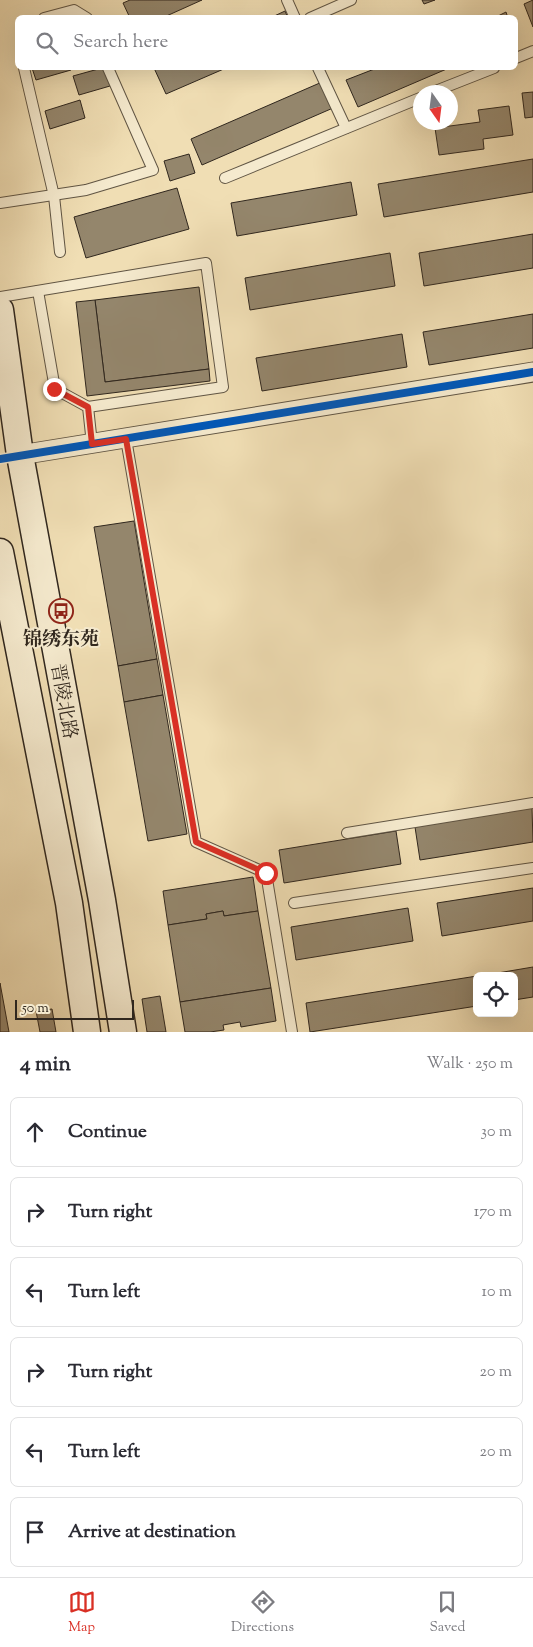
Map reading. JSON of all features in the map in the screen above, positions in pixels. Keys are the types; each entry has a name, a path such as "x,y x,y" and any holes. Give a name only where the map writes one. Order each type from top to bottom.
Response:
{"main road":[{"name":"晋陵北路","path":"0,310 10,457 102,900 123,1032"},
{"name":"晋陵北路","path":"0,552 69,903 87,1032"}],"street":[{"path":"10,457 533,372"}],"lane":[{"path":"287,0 294,15"},
{"path":"317,15 351,0"},
{"path":"55,15 74,10 82,15"},
{"path":"518,57 533,51"},
{"path":"24,70 54,196 60,252"},
{"path":"0,203 86,190 153,170 109,70"},
{"path":"319,70 346,128"},
{"path":"451,85 489,70"},
{"path":"225,178 413,101"},
{"path":"0,297 206,263 223,387 88,407 54,389 38,291"},
{"path":"88,407 92,444"},
{"path":"126,439 196,842 266,873 292,1032"},
{"path":"347,833 533,803"},
{"path":"294,903 533,868"}],"building":[{"path":"130,0 202,0 169,15 129,15 123,3"},
{"path":"422,0 435,0 424,4"},
{"path":"533,0 533,27 524,4"},
{"path":"285,11 287,15 276,15"},
{"path":"33,70 71,70 36,80"},
{"path":"95,70 106,70 110,86 79,95 73,76"},
{"path":"155,70 221,70 166,94"},
{"path":"372,70 444,70 358,107 346,80"},
{"path":"322,82 333,108 202,165 191,139"},
{"path":"533,92 533,117 525,118 522,93"},
{"path":"80,100 85,118 50,129 45,111"},
{"path":"509,106 513,135 483,139 484,149 439,155 435,130 458,130 458,125 480,122 478,110"},
{"path":"189,154 195,173 170,181 164,161"},
{"path":"533,159 533,192 384,217 378,184"},
{"path":"351,182 357,215 237,236 231,203"},
{"path":"177,188 189,229 86,258 74,217"},
{"path":"533,234 533,268 424,286 419,253"},
{"path":"390,253 395,286 250,310 245,278"},
{"path":"199,287 209,369 105,382 95,300"},
{"path":"95,300 105,382 209,369 210,381 87,396 76,302"},
{"path":"533,314 533,348 429,365 423,332"},
{"path":"402,334 407,367 262,391 256,358"},
{"path":"134,521 157,659 118,666 94,527"},
{"path":"157,659 163,695 124,702 118,666"},
{"path":"163,695 187,834 148,841 124,702"},
{"path":"532,808 533,842 420,860 415,827"},
{"path":"396,831 401,864 284,883 279,850"},
{"path":"253,877 258,911 224,916 223,911 206,914 207,919 168,925 163,891"},
{"path":"533,888 533,921 442,936 437,903"},
{"path":"408,908 413,941 296,960 291,927"},
{"path":"223,911 224,916 258,911 271,988 180,1002 168,925 207,919 206,914"},
{"path":"533,967 533,997 518,999 518,972 504,972"},
{"path":"473,977 473,1007 310,1032 306,1003"},
{"path":"0,983 9,1032 0,1032"},
{"path":"271,988 276,1021 241,1027 240,1022 223,1025 224,1030 185,1032 180,1002"},
{"path":"160,996 166,1032 147,1032 142,999"},
{"path":"52,1009 56,1032 40,1032 36,1011"}],"cycle path":[{"path":"0,459 533,372"}],"place":[{"name":"锦绣东苑","path":"61,611"}],"route":[{"path":"54,389 88,407 92,444 126,439 196,842 266,873"}]}
